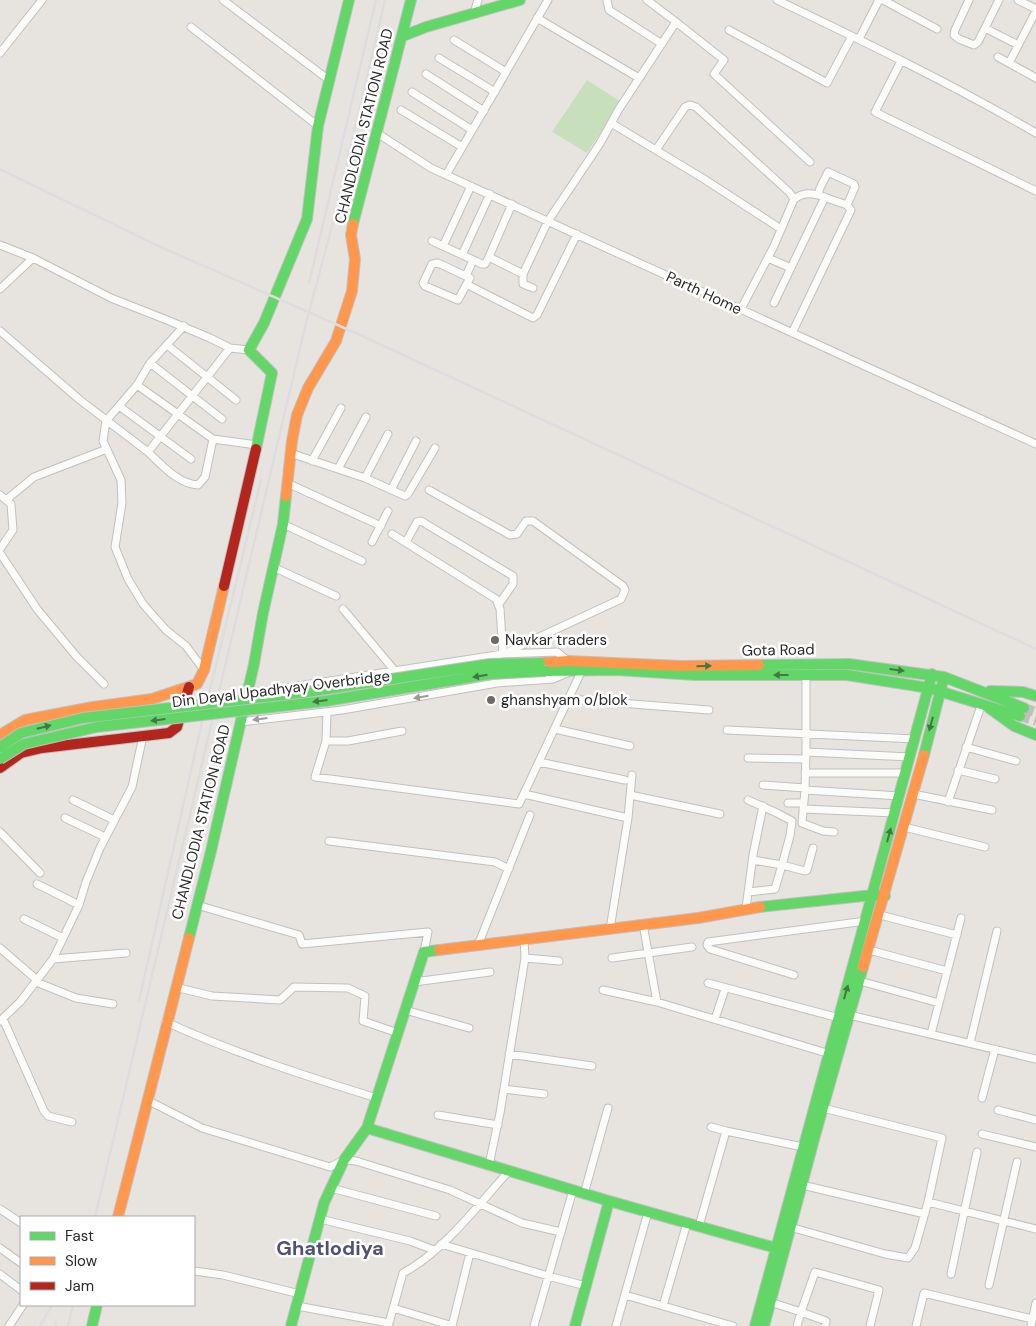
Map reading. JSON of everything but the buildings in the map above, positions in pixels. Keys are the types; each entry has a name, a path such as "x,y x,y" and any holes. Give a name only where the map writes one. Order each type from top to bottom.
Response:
{"street":[{"path":"0,53 42,0"},
{"path":"223,0 329,80"},
{"path":"249,350 264,323 307,219 318,126 350,0"},
{"name":"CHANDLODIA STATION ROAD","path":"118,1216 197,905 247,694 283,524 290,453 297,415 308,388 336,342 352,291 354,259 351,234 356,208 411,0"},
{"path":"474,13 478,0"},
{"path":"446,175 548,0"},
{"path":"607,0 609,10 662,44"},
{"path":"646,0 724,60 714,74 810,162"},
{"path":"777,0 855,37 980,101 1036,134"},
{"path":"969,0 954,35 974,45 978,42 999,0"},
{"path":"1009,63 1036,10 1018,0"},
{"path":"403,36 426,26 515,1"},
{"path":"729,30 827,83 878,1 937,29"},
{"path":"537,18 640,78"},
{"path":"533,288 523,284 523,274 548,221 599,145 611,123 676,22"},
{"path":"191,27 318,126"},
{"path":"985,28 1018,45"},
{"path":"454,40 506,72"},
{"path":"998,57 1036,78"},
{"path":"439,58 495,92"},
{"path":"902,61 875,112 1036,191"},
{"path":"426,74 484,111"},
{"path":"412,92 472,130"},
{"path":"656,150 685,107 696,107 789,192 794,200"},
{"path":"401,110 462,147"},
{"path":"611,123 781,229"},
{"name":"Parth Home","path":"377,133 431,168 1036,444"},
{"path":"774,303 822,196 827,173 830,172 854,184 855,186 847,205"},
{"path":"443,246 471,186"},
{"path":"741,309 768,258 794,200 800,194 808,193 822,196 847,205 851,210 792,333"},
{"path":"462,255 490,194"},
{"path":"432,241 485,264 512,204"},
{"path":"470,286 532,318 537,315 577,234"},
{"path":"0,244 33,258 111,298 184,326 230,348 249,350 272,373 204,670 197,684 152,699 93,707 25,720 0,734 21,754"},
{"path":"0,289 33,258"},
{"path":"488,259 491,258 523,274"},
{"path":"768,258 791,268"},
{"path":"466,276 473,260"},
{"path":"438,263 466,276 470,278 470,281 458,300 425,286 423,283 432,264 438,263"},
{"path":"184,326 150,363 137,385 106,420 103,441 121,480 122,503 115,547 128,580 143,604 166,630 186,646 204,670"},
{"path":"0,331 60,383 148,452 170,473 185,482 198,485 205,477 213,439"},
{"path":"167,345 236,400"},
{"path":"148,452 230,348"},
{"path":"150,363 222,419"},
{"path":"137,385 213,439 257,445"},
{"path":"120,406 191,459"},
{"path":"312,461 341,408"},
{"path":"338,469 366,417"},
{"path":"365,478 388,434"},
{"path":"391,490 416,441"},
{"path":"290,453 365,478 403,496 407,496 435,448"},
{"path":"104,684 76,657 37,609 0,551 13,530 11,504 3,498 34,477 107,449"},
{"path":"288,483 380,526"},
{"path":"429,490 510,535 517,534 526,521 533,521 624,586 625,590 621,599 503,654"},
{"path":"372,542 388,511"},
{"path":"406,542 420,521 513,576 514,584 499,604"},
{"path":"283,524 362,561"},
{"path":"392,534 496,600 499,604 503,654"},
{"path":"273,567 336,596"},
{"path":"343,609 395,671 399,701"},
{"path":"247,694 503,654 557,652 574,667"},
{"name":"Din Dayal Upadhyay Overbridge","path":"0,747 21,733 83,718 300,693 490,664 574,667"},
{"name":"Gota Road","path":"849,664 944,677 984,691 1022,712 982,704 929,688 847,676 695,675 574,667 849,664"},
{"name":"Din Dayal Upadhyay Overbridge","path":"0,759 24,744 97,727 326,700 543,667"},
{"path":"327,712 326,741 315,777 519,804 569,699 574,667"},
{"path":"240,722 327,712 497,683 553,679 574,667"},
{"path":"755,1326 780,1249 790,1227 823,1108 866,921 932,674"},
{"path":"806,675 805,789 802,822 807,826 834,832"},
{"path":"764,1326 803,1146 843,1015 860,981 880,915 944,677"},
{"path":"0,768 21,754 42,748 169,733 178,727 189,687"},
{"path":"984,691 1023,692 1036,696"},
{"path":"569,699 709,710"},
{"path":"948,802 982,704 1014,726 1036,734"},
{"path":"554,729 630,746"},
{"path":"727,730 915,739"},
{"path":"326,741 348,741 402,731"},
{"path":"72,1122 48,1116 44,1111 1,1020 20,1002 53,959 79,905 86,882 105,837 132,787 143,736"},
{"path":"966,747 1016,761"},
{"path":"748,758 805,756 910,757"},
{"path":"539,762 625,780"},
{"path":"958,770 995,779"},
{"path":"805,773 905,773"},
{"path":"610,928 628,818 632,775"},
{"path":"764,785 900,796"},
{"path":"524,794 628,818"},
{"path":"913,794 992,810"},
{"path":"630,795 720,814"},
{"path":"73,800 114,820"},
{"path":"748,800 792,821 790,836 775,889 748,892"},
{"path":"788,803 803,806 895,813"},
{"path":"746,908 763,806"},
{"path":"478,945 530,815"},
{"path":"65,818 105,837"},
{"path":"904,827 985,848"},
{"path":"0,832 40,873"},
{"path":"329,841 495,862 508,869"},
{"path":"753,860 805,871 807,870 813,848"},
{"path":"36,884 79,905"},
{"path":"424,952 698,918 746,908 873,895 885,896"},
{"path":"197,905 299,935 302,944 428,932 424,952 367,1128 344,1160 324,1203 291,1326"},
{"path":"880,915 956,935"},
{"path":"931,1034 961,918"},
{"path":"24,919 63,938"},
{"path":"794,976 710,949 707,945 708,942 866,921"},
{"path":"643,924 657,1002"},
{"path":"970,1043 997,931"},
{"path":"489,1165 498,1125 525,958 524,939"},
{"path":"612,958 692,947"},
{"path":"0,948 36,981 76,998 113,1004"},
{"path":"869,950 947,971"},
{"path":"53,959 126,953"},
{"path":"525,958 559,961"},
{"path":"414,982 490,972"},
{"path":"860,981 939,1003"},
{"path":"708,983 725,989 1036,1059"},
{"path":"175,987 212,996 280,1000 294,987 348,988 365,996 363,1021 398,1032"},
{"path":"715,1020 725,989"},
{"path":"603,990 657,1002 830,1054"},
{"path":"405,1010 469,1028"},
{"path":"166,1022 291,1071 376,1098"},
{"path":"982,1098 996,1049"},
{"path":"509,1054 592,1066"},
{"path":"504,1089 544,1094"},
{"path":"147,1100 202,1128 330,1166 344,1160 356,1161 450,1190 522,1223 561,1232"},
{"path":"584,1194 608,1108"},
{"path":"790,1227 885,1254 908,1258 915,1248 925,1214 942,1138 823,1108"},
{"path":"998,1110 1036,1120"},
{"path":"438,1115 498,1125"},
{"path":"712,1127 803,1146"},
{"path":"367,1128 584,1194 780,1249"},
{"path":"699,1226 726,1131"},
{"path":"982,1134 1036,1147"},
{"path":"951,1274 977,1152"},
{"path":"989,1285 1017,1162"},
{"path":"296,1306 389,1323 404,1273 417,1266 441,1244 510,1171"},
{"path":"802,1185 925,1214"},
{"path":"331,1188 436,1216"},
{"path":"534,1326 573,1190"},
{"path":"575,1326 609,1201"},
{"path":"928,1202 1036,1229"},
{"path":"0,1209 20,1222"},
{"path":"616,1326 648,1212"},
{"path":"320,1219 410,1241 434,1250"},
{"path":"663,1306 687,1223"},
{"path":"441,1244 586,1286"},
{"path":"0,1248 20,1262"},
{"path":"393,1308 453,1326 470,1253"},
{"path":"195,1271 300,1294"},
{"path":"797,1326 815,1272 879,1290 870,1326"},
{"path":"0,1274 20,1289"},
{"path":"916,1326 924,1293 1032,1322 1035,1308"},
{"path":"625,1295 733,1326"},
{"path":"770,1302 826,1321 825,1326"},
{"path":"9,1326 22,1306"},
{"path":"92,1326 97,1306"}],"green space":[{"path":"587,80 621,102 587,153 552,132"}],"tunnel":[{"path":"1024,708 1036,712"},
{"path":"1020,716 1036,721"}],"railway":[{"path":"309,283 376,0"},
{"path":"95,1216 305,327 335,215 385,0"},
{"path":"0,169 152,243 358,334 1036,649"},
{"path":"139,1001 200,731 261,480"},
{"path":"40,1326 51,1306"},
{"path":"68,1326 73,1306"},
{"path":"55,1326 56,1322"}],"traffic: fast":[{"path":"256,449 272,373 249,350 264,323 307,219 318,126 349,0"},
{"path":"353,224 411,0"},
{"path":"403,36 426,27 520,0"},
{"path":"189,938 254,664 263,613 283,524 286,496"},
{"path":"0,747 21,733 83,718 300,693 490,664 540,663"},
{"path":"759,665 849,664 944,677 1024,708"},
{"path":"546,671 616,670 695,675 847,675 929,688 1020,716"},
{"path":"0,759 24,744 97,727 326,701 490,674 546,671"},
{"path":"755,1326 932,674"},
{"path":"924,755 944,677"},
{"path":"990,691 1023,692 1036,696"},
{"path":"989,708 1014,726 1036,735"},
{"path":"760,907 873,895 885,896"},
{"path":"439,950 424,952 367,1128 609,1201 783,1250"},
{"path":"764,1326 863,967"},
{"path":"291,1326 324,1203 344,1160 367,1128"},
{"path":"575,1326 609,1201"},
{"path":"92,1326 97,1306"}],"traffic: slow":[{"path":"286,496 297,415 308,388 336,341 352,291 355,259 351,235 353,224"},
{"path":"0,735 25,720 93,707 152,699 197,684 204,670 224,586"},
{"path":"540,663 568,661 681,666 759,665"},
{"path":"863,967 924,755"},
{"path":"439,950 698,918 760,907"},
{"path":"118,1216 189,938"}],"traffic: jam":[{"path":"224,586 256,449"},
{"path":"0,768 21,753 42,748 169,733 177,727 189,687"}],"place":[{"name":"Navkar traders","path":"495,640"},
{"name":"ghanshyam o/blok","path":"491,700"}],"district":[{"name":"Ghatlodiya","path":"330,1248"}]}
